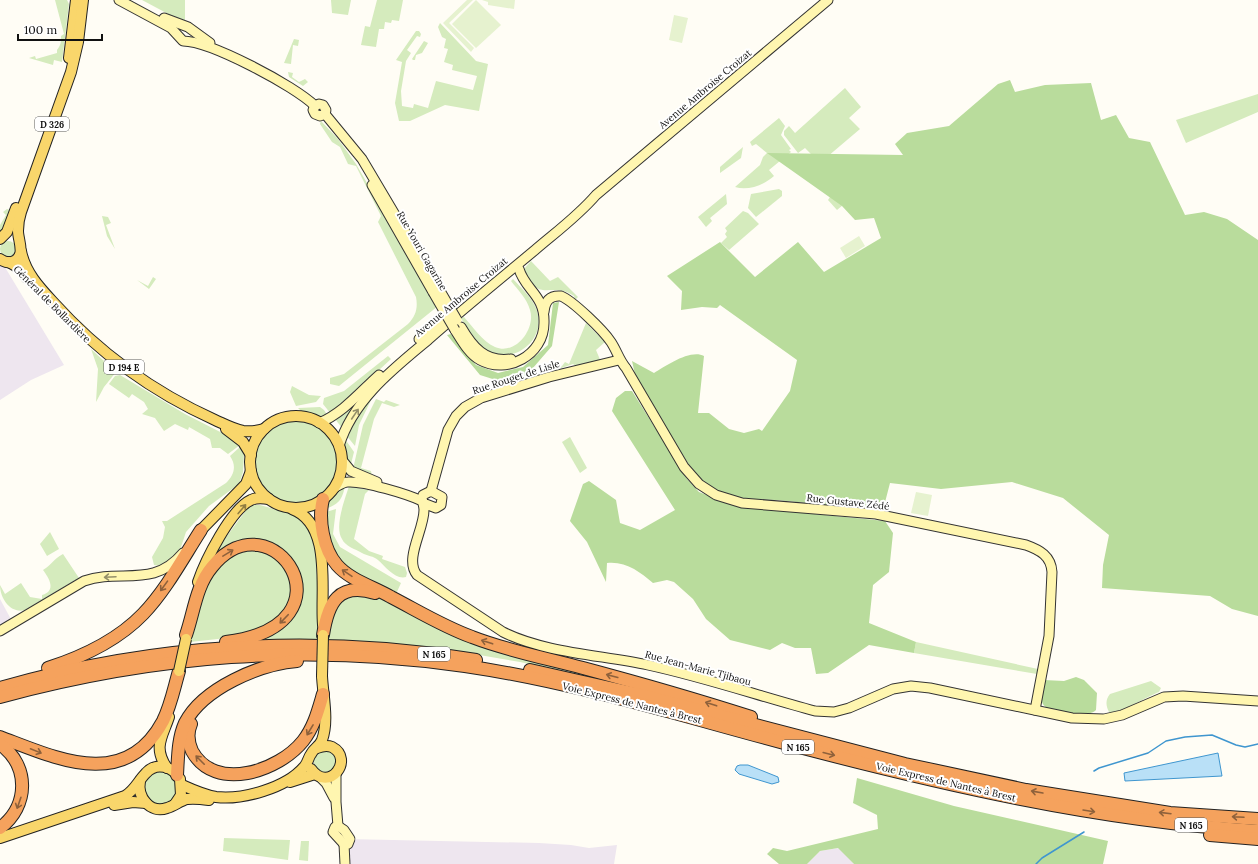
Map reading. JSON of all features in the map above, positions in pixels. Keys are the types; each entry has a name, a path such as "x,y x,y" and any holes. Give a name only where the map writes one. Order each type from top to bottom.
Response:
{"highway":[{"path":"323,499 321,511 324,536 329,554 336,564 350,576 459,632 490,643 675,693 841,744 855,751"},
{"path":"2,690 14,679 67,662 86,653 125,630 143,614 152,603 174,573 204,526"},
{"path":"159,655 172,648 236,640 262,634 279,624 291,611 297,595 296,581 290,564 279,553 265,546 246,546 227,553 211,567 205,577 198,592 186,637"},
{"path":"323,635 328,610 336,599 348,592 356,590 374,593 419,612"},
{"name":"Voie Express de Nantes à Brest","path":"2,690 89,666 159,655 230,648 305,646 374,648 450,656 586,682 970,779 1083,801 1170,813 1258,818"},
{"name":"Voie Express de Nantes à Brest","path":"2,690 156,664 240,656 306,654 348,655 464,666 516,675 602,694 897,772 1003,795 1123,817 1258,831"},
{"name":"N 165","path":"278,664 305,660 332,660 410,666 496,678 587,695 602,694"},
{"path":"278,664 228,686 197,711 189,728 188,736 190,747 202,764 218,772 233,774 260,770 279,762 296,749 308,733 315,722 323,694"},
{"path":"180,780 183,729 195,709 227,683 278,664"},
{"path":"0,737 48,756 74,763 102,764 117,760 139,749 156,732 168,710 179,671"},
{"path":"0,744 16,761 23,781 22,791 16,811 0,828"},
{"path":"1123,817 1138,824 1209,835 1258,839"}],"main road":[{"name":"D 326","path":"1,238 10,226 68,63 76,0"},
{"name":"D 326","path":"20,247 18,223 24,201 76,56 83,0"},
{"path":"1,238 12,237 20,247 16,260 4,262"},
{"name":"Général de Bollardière","path":"20,247 28,272 47,295 81,330 124,367 185,406 228,426 250,431 264,429"},
{"name":"Général de Bollardière","path":"4,262 19,268 69,323 103,353 159,393 230,432 244,442 250,455"},
{"path":"269,499 259,490 251,471 250,455 255,441 264,429 274,421 289,416 305,417 320,423 334,436 339,446 342,460 340,477 334,488 323,499 310,506 289,507"},
{"path":"204,526 246,484 251,471"},
{"path":"258,498 269,499 303,514 310,521 319,545 322,562 322,676 325,720 323,737 322,742 311,753 304,768 280,783 249,794 218,797 204,794 180,780 167,768 159,751 160,743 174,703 186,637 187,621 200,578 209,555 219,538 249,501 258,498"},
{"path":"140,781 139,790 146,803 152,808 160,810 189,799 227,800 250,798 268,792 301,777 318,776 327,778 336,773 340,767 341,760 336,751 327,746 317,748"},
{"path":"309,760 310,767 318,776"},
{"path":"0,838 125,796 130,793 145,774 151,769 159,767 167,768"},
{"path":"175,804 181,795 180,780"},
{"path":"0,841 115,804 133,802 146,803"}],"street":[{"path":"119,0 171,28 180,39 200,44 249,66"},
{"path":"130,0 187,28 249,66"},
{"name":"Avenue Ambroise Croizat","path":"376,381 513,268 581,203 596,195 828,0"},
{"path":"177,34 179,30 187,28"},
{"path":"187,28 192,36 188,41"},
{"name":"Rue Youri Gagarine","path":"249,66 299,94 315,106 313,110 317,116 325,114 350,143 378,197 458,328 467,349 479,360 499,366 513,364 529,355 537,345 544,330 540,303 523,278 513,268"},
{"name":"Rue Gustave Zédé","path":"540,303 553,293 563,293 571,298 582,312 608,338 617,353 619,360 626,368 684,467 699,484 716,495 742,502 876,514 1026,545 1040,550 1047,557 1052,566 1052,572 1049,636 1035,710"},
{"name":"Rue Youri Gagarine","path":"458,328 472,345 483,354 494,359 512,359 530,348 537,338 541,319 540,303"},
{"name":"Rue Rouget de Lisle","path":"425,497 448,430 456,416 465,407 481,398 549,377 619,360"},
{"path":"320,423 331,418 343,409 376,381"},
{"path":"339,446 349,423 376,381"},
{"path":"342,460 350,471 363,477 425,497 433,508"},
{"path":"334,488 343,483 356,482 411,496 425,497"},
{"name":"Rue Jean-Marie Tjibaou","path":"421,528 428,512 433,508 438,507 442,501 440,494 425,497 421,528 412,560 413,570 417,575 513,637 552,648 649,666 814,711 834,712 849,708 893,689 911,686 930,688 1072,718 1104,719 1122,715 1164,697 1183,696 1258,701"},
{"path":"0,631 67,590 91,579 144,576 160,571 178,558 204,526"},
{"path":"336,773 338,830 345,841 345,864"},
{"path":"318,776 326,783 336,802"}],"shaded area":[{"path":"0,259 64,365 31,380 0,400"},
{"path":"0,599 13,623 0,631"},
{"path":"346,839 539,843 589,848 617,845 614,864 346,864"},
{"path":"839,848 854,864 807,864 820,851"}],"green space":[{"path":"55,0 67,0 69,4 62,62 54,60 53,65 29,58 35,56 36,59 57,53 61,36 64,34"},
{"path":"142,0 185,0 185,20 172,16"},
{"path":"331,0 351,0 348,15 332,13"},
{"path":"377,0 403,0 399,21 392,20 391,23 385,22 384,29 379,29 376,47 361,45 365,26 370,27"},
{"path":"467,0 473,0 449,23 474,48 471,52 443,23"},
{"path":"476,0 501,25 476,48 452,24"},
{"path":"482,0 515,0 514,9 488,5 488,2"},
{"path":"674,15 688,18 682,43 669,40"},
{"path":"440,23 476,61 488,64 479,111 445,105 410,121 399,121 395,103 402,62 396,60 416,31 419,31 421,34 420,37 417,36 407,50 411,53 406,61 401,91 402,106 413,108 414,104 428,108 436,81 473,90 477,76 452,70 453,65 444,62 448,49 444,48 446,39 442,37 438,27"},
{"path":"294,39 299,40 298,46 293,45 291,64 284,63"},
{"path":"424,41 428,43 422,53 416,55 415,60 413,60 412,59"},
{"path":"288,72 293,73 292,77 299,82 305,79 308,82 303,86 289,77"},
{"path":"1010,80 1015,92 1045,85 1091,83 1101,120 1116,115 1129,138 1150,142 1185,215 1204,212 1227,219 1258,240 1258,616 1232,609 1210,596 1102,588 1103,565 1109,535 1063,498 1012,482 941,489 890,483 883,510 776,500 743,499 718,493 698,479 637,383 632,361 654,373 685,356 698,354 704,356 698,413 709,413 729,429 744,433 759,429 762,431 790,391 797,360 720,305 717,308 702,307 681,310 682,291 667,276 720,242 755,277 798,242 824,272 881,238 874,218 855,220 842,206 767,153 903,155 895,144 907,133 949,126 998,84"},
{"path":"845,88 861,107 849,118 860,129 814,168 814,157 805,148 798,153 784,135 784,131 789,126 795,133"},
{"path":"1258,94 1258,112 1186,143 1176,120"},
{"path":"779,118 785,126 781,135 791,149 789,150 791,152 769,170 774,176 766,182 750,188 735,187 760,165 763,157 767,153 756,144 752,146 750,142"},
{"path":"321,121 338,139 356,164 438,306 339,386 330,384 330,378 344,374 408,324 415,315 417,301 378,222 381,216 356,166 348,164 340,147 332,142 320,124"},
{"path":"743,147 741,158 720,173 720,167"},
{"path":"779,189 782,191 782,196 756,217 748,208 751,194"},
{"path":"726,194 727,204 710,218 712,221 706,227 698,217"},
{"path":"830,197 849,200 837,210 828,200"},
{"path":"7,209 10,210 3,230 0,232 0,225 6,215 3,212"},
{"path":"743,211 748,213 759,224 729,250 721,243 727,237 725,234 727,231 725,228"},
{"path":"102,216 108,217 111,223 106,225 115,249 107,236"},
{"path":"859,236 865,246 846,258 840,248"},
{"path":"8,241 14,243 16,249 14,255 8,257 2,255 0,249 2,243"},
{"path":"531,261 550,281 558,277 578,297 575,300 574,296 562,291 541,290 535,287 524,274 524,269"},
{"path":"153,277 156,279 149,289 137,280 148,286"},
{"path":"513,279 529,296 536,308 539,320 537,332 532,342 513,354 502,355 490,353 476,343 461,318 464,317 482,338 495,347 503,349 510,348 517,344 523,339 527,332 531,317 527,302 511,281"},
{"path":"559,302 552,346 526,376 499,381 480,375 447,335 451,334 476,365 498,373 523,367 548,345 553,303"},
{"path":"586,323 605,342 596,350 601,362 576,366 573,364 547,373 551,367 554,369 558,364 562,366 565,362 569,364"},
{"path":"91,349 116,372 104,387 96,402 98,369"},
{"path":"388,356 391,359 331,414 323,404 324,398 344,391"},
{"path":"120,375 185,414 230,437 240,445 228,454 220,448 212,448 210,439 189,427 188,430 175,424 164,431 155,418 142,414 148,409 144,402 132,394 129,398 109,384 115,376"},
{"path":"292,386 309,395 321,396 316,402 296,406 290,392"},
{"path":"625,391 632,391 687,479 699,492 735,506 885,521 893,533 889,572 873,585 869,623 916,642 914,653 869,645 828,673 816,674 811,648 795,648 782,643 770,650 730,640 706,619 693,599 674,582 667,580 653,583 632,568 620,564 607,563 606,582 587,542 570,521 583,484 589,481 616,500 620,523 640,530 675,510 612,411 616,398"},
{"path":"373,396 359,425 355,446 346,435 360,411"},
{"path":"360,398 342,428 335,419"},
{"path":"376,399 384,402 386,400 400,405 394,407 382,403 374,419 361,468 371,471 372,476 353,469 363,425"},
{"path":"320,407 328,416 312,416 304,413 298,408"},
{"path":"296,420 304,421 319,427 331,439 337,454 337,470 331,485 319,497 304,503 296,504 288,503 273,497 261,485 255,470 254,462 255,454 261,439 273,427 288,421"},
{"path":"570,437 587,468 580,473 562,442"},
{"path":"345,439 354,452 350,468 346,462 344,454"},
{"path":"241,446 244,455 243,472 239,484 209,506 186,532 181,547 169,562 160,566 154,565 152,557 163,538 165,527 162,521 167,521 226,483 233,474 234,470 230,456"},
{"path":"345,486 343,495 339,501 325,509 332,495 338,489"},
{"path":"349,486 369,490 365,494 354,539 369,551 383,556 382,559 405,567 407,573 406,577 394,575 376,559 353,549 343,541 339,527 343,505"},
{"path":"916,492 932,495 928,516 911,513"},
{"path":"250,505 260,505 296,515 307,526 316,549 317,582 320,592 319,638 265,640 264,636 295,612 285,553 234,545 217,555 215,552"},
{"path":"336,509 333,534 340,547 401,583 396,594 362,577 340,560 332,543 326,512"},
{"path":"50,532 59,549 47,556 40,544"},
{"path":"256,550 273,555 291,576 291,603 272,625 236,637 190,642 201,596 210,575 234,554"},
{"path":"63,554 79,578 25,610 15,610 7,604 0,590 0,585 5,594 21,583 30,597 42,599 42,595 49,591 50,587 49,580 43,570"},
{"path":"370,594 402,608 591,673 591,677 520,662 450,650 327,641 333,609 347,596"},
{"path":"916,642 1038,669 1037,674 914,653"},
{"path":"1076,677 1084,680 1097,693 1096,710 1091,713 1076,715 1058,713 1045,706 1041,697 1044,680 1064,681"},
{"path":"1151,681 1161,688 1159,692 1119,711 1109,712 1106,703 1110,694"},
{"path":"321,751 329,751 336,758 336,766 329,773 321,773 314,766 314,758"},
{"path":"161,771 173,776 178,788 173,800 161,805 149,800 144,788 149,776"},
{"path":"857,778 954,806 1108,841 1103,864 854,864 838,848 820,851 807,864 779,864 767,854 773,848 787,851 878,829 877,815 853,803"},
{"path":"224,838 290,840 288,860 223,851"},
{"path":"301,841 309,841 308,861 299,860"}],"water":[{"path":"1218,753 1222,776 1125,781 1124,773"},
{"path":"748,765 778,777 779,782 772,784 739,774 735,770 737,766"}],"waterway":[{"path":"1094,771 1099,768 1148,753 1166,741 1185,737 1212,735 1245,747 1258,744"},
{"path":"1036,864 1042,858 1084,832"}]}
